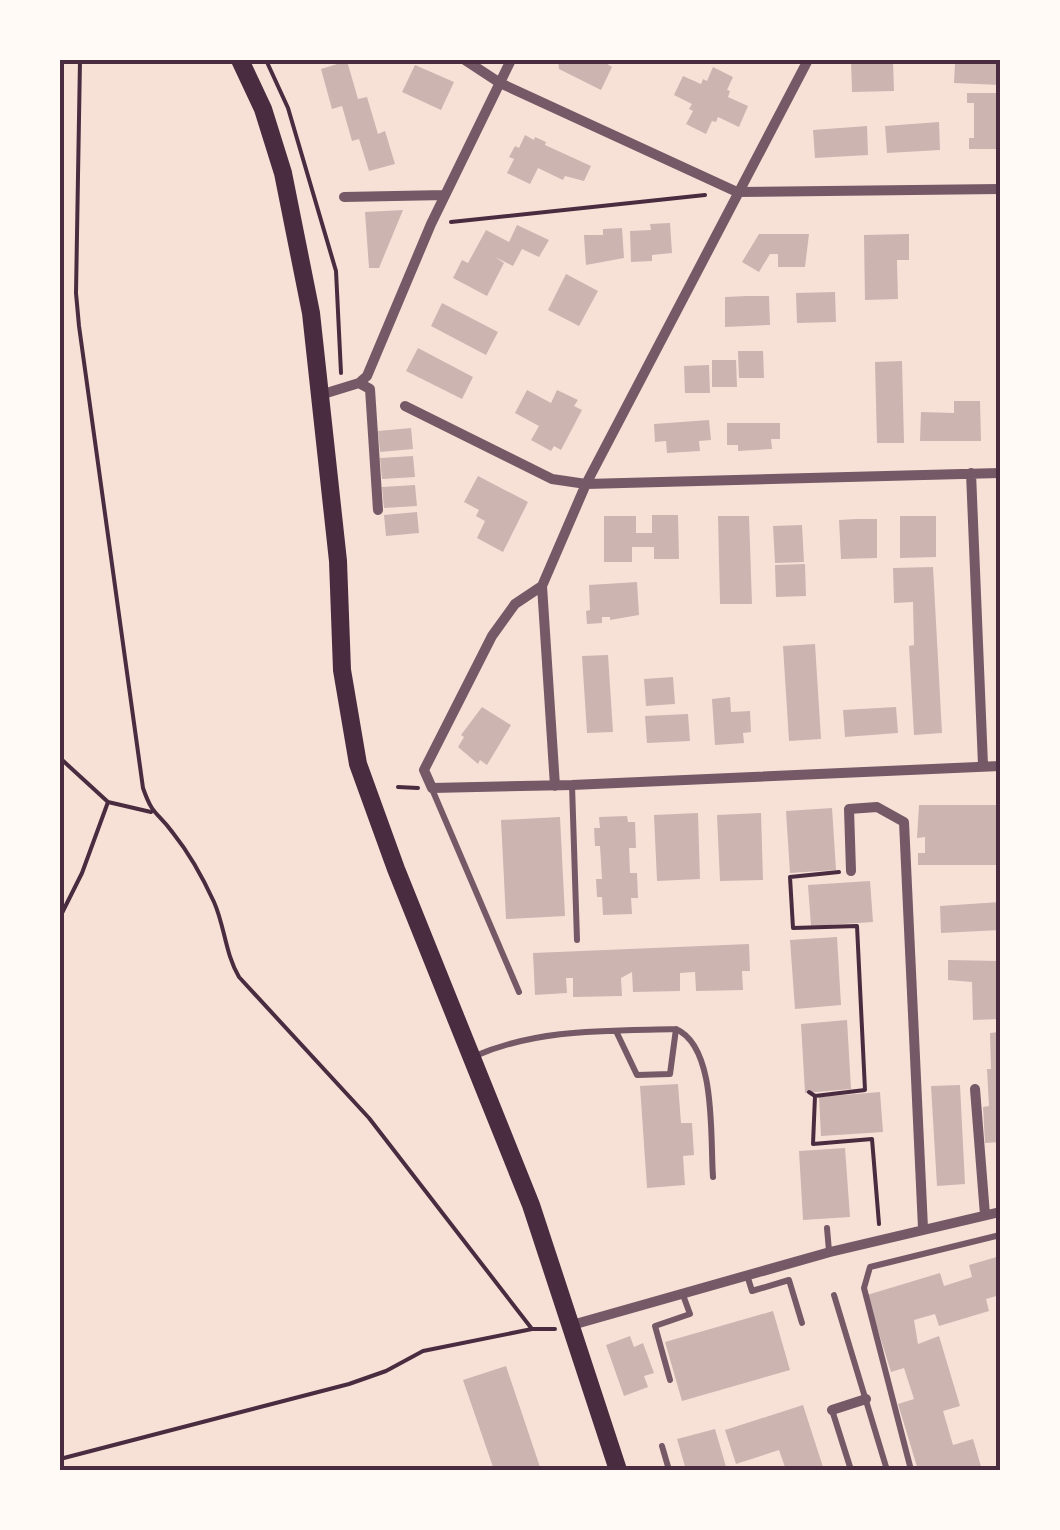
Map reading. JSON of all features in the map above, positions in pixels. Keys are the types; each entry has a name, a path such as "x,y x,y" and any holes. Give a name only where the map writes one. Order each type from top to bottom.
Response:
{"main road":[{"path":"240,60 262,109 283,173 311,313 338,562 342,670 358,764 396,869 532,1205 618,1470"}],"street":[{"path":"465,60 500,84 737,192 1000,189"},
{"path":"320,395 358,383 367,376 444,195 511,60"},
{"path":"554,786 542,586 586,484 808,60"},
{"path":"344,198 444,195"},
{"path":"358,383 370,389 378,510"},
{"path":"405,406 552,480 586,484 1000,473"},
{"path":"972,473 983,766"},
{"path":"542,586 514,604 492,636 424,770 432,788 572,786 1000,766"},
{"path":"851,871 849,809 877,807 904,822 923,1228"},
{"path":"975,1089 985,1216"},
{"path":"572,1325 830,1252 1000,1212"},
{"path":"832,1410 866,1399"}],"lane":[{"path":"572,786 577,940"},
{"path":"432,788 518,992"},
{"path":"474,1056 546,1034 676,1029 688,1034 705,1066 713,1177"},
{"path":"616,1031 636,1075 670,1074 676,1029"},
{"path":"828,1228 830,1252"},
{"path":"912,1470 864,1288 870,1268 1000,1235"},
{"path":"747,1276 752,1292 789,1280 802,1323"},
{"path":"670,1380 654,1326 690,1314 682,1294"},
{"path":"834,1295 887,1470"},
{"path":"832,1410 851,1470"},
{"path":"662,1446 669,1470"}],"path":[{"path":"80,60 76,293 143,788 152,812 175,835 216,905 228,955 239,977 369,1118 532,1328"},
{"path":"266,60 288,108 336,271 341,388"},
{"path":"431,224 737,192"},
{"path":"60,758 108,802 152,812"},
{"path":"60,917 82,873 108,802"},
{"path":"851,871 790,877 794,928 857,926 865,1090 812,1094 813,1144 872,1139 880,1239"},
{"path":"60,1459 349,1384 386,1371 423,1351 532,1328 546,1330 572,1325"}],"building":[{"path":"558,60 601,60 612,67 601,90 559,69"},
{"path":"851,60 893,60 894,91 852,92"},
{"path":"967,60 1000,60 1000,85 954,83 955,63 967,64"},
{"path":"347,61 358,99 367,97 378,134 385,131 395,164 369,171 359,139 352,141 342,106 332,109 321,69"},
{"path":"415,65 454,82 441,110 402,92"},
{"path":"713,67 733,77 728,97 748,106 739,127 718,117 706,134 686,124 692,104 674,95 683,76 701,84 703,79 707,81"},
{"path":"967,93 997,93 997,149 969,149 969,138 974,138 974,103 967,103"},
{"path":"939,122 940,150 887,153 885,126"},
{"path":"867,126 868,155 815,158 813,130"},
{"path":"525,135 591,166 584,181 565,176 563,180 538,168 530,184 507,173 514,159 509,157"},
{"path":"403,210 379,268 369,268 365,212"},
{"path":"670,223 672,253 652,255 652,261 631,262 630,231 651,230 650,224"},
{"path":"517,225 549,240 539,257 522,249 513,266 495,257 504,263 487,296 453,278 462,260 468,263 486,230 509,242"},
{"path":"622,228 624,258 586,265 584,235 603,235 603,229"},
{"path":"759,234 809,234 805,267 778,267 778,254 770,254 759,272 742,262"},
{"path":"909,234 909,260 897,260 898,299 865,300 864,235"},
{"path":"566,274 598,291 579,326 548,310"},
{"path":"835,292 836,322 797,323 796,293"},
{"path":"769,296 770,325 725,327 725,297"},
{"path":"442,303 498,332 486,355 431,326"},
{"path":"418,348 473,377 462,399 406,371"},
{"path":"738,351 763,351 764,378 739,378"},
{"path":"712,360 736,360 737,387 712,387"},
{"path":"902,361 904,443 877,443 875,362"},
{"path":"709,365 710,393 685,393 684,366"},
{"path":"527,390 551,403 557,390 578,400 574,406 582,410 561,450 554,446 551,451 531,440 539,426 515,413"},
{"path":"954,401 980,401 981,441 920,441 921,412 954,413"},
{"path":"709,420 711,440 699,441 700,451 667,453 666,441 655,442 654,424"},
{"path":"727,423 780,423 780,439 771,439 772,449 738,451 738,445 727,445"},
{"path":"411,428 413,449 380,452 378,431"},
{"path":"413,456 415,477 382,479 380,458"},
{"path":"478,476 528,502 503,552 477,538 485,521 476,516 479,510 464,502"},
{"path":"415,485 417,506 384,508 382,487"},
{"path":"417,512 419,533 386,536 384,515"},
{"path":"652,515 678,515 679,559 654,559 654,547 632,547 632,562 604,562 604,516 636,516 636,533 652,533"},
{"path":"718,516 749,516 752,604 720,604"},
{"path":"900,516 936,516 936,557 900,558"},
{"path":"877,519 877,558 841,559 839,520"},
{"path":"802,525 804,562 775,563 773,526"},
{"path":"805,564 806,596 776,597 775,565"},
{"path":"933,567 942,733 914,735 909,646 914,645 913,602 894,603 893,568"},
{"path":"637,582 639,615 610,620 602,617 602,623 587,624 589,585"},
{"path":"815,644 821,739 789,741 783,646"},
{"path":"608,655 613,732 587,733 582,656"},
{"path":"673,677 675,704 646,706 644,679"},
{"path":"730,697 731,712 750,711 751,732 743,733 744,743 715,745 712,699"},
{"path":"482,707 511,725 487,765 480,760 478,764 458,747 464,737 461,735"},
{"path":"896,707 898,733 845,737 843,710"},
{"path":"688,714 690,741 647,743 645,716"},
{"path":"919,805 1000,805 1000,865 918,865 918,853 925,853 925,837 917,838"},
{"path":"832,808 836,870 790,873 786,811"},
{"path":"698,813 700,879 657,881 654,815"},
{"path":"761,813 763,880 720,881 717,815"},
{"path":"627,816 628,822 635,822 636,848 629,848 630,873 637,873 638,898 631,898 632,914 603,915 596,879 602,879 600,846 595,846 594,828 600,828 599,817"},
{"path":"560,817 565,916 506,919 501,820"},
{"path":"870,881 873,922 811,926 808,885"},
{"path":"1000,902 1000,930 941,933 940,906"},
{"path":"837,937 841,1005 795,1009 790,940"},
{"path":"749,944 750,971 742,971 743,990 696,991 695,972 680,973 680,991 633,992 632,972 621,978 622,996 573,997 573,978 566,978 567,993 535,995 533,953"},
{"path":"948,960 1000,961 1000,1019 973,1020 972,982 948,980"},
{"path":"847,1020 851,1089 805,1093 801,1024"},
{"path":"1000,1032 1000,1142 985,1143 983,1107 989,1106 990,1033"},
{"path":"678,1084 681,1123 692,1123 694,1155 683,1156 685,1185 647,1188 640,1086"},
{"path":"960,1085 965,1184 937,1186 931,1086"},
{"path":"880,1092 883,1132 821,1136 819,1097"},
{"path":"845,1148 850,1217 803,1220 799,1151"},
{"path":"1000,1256 1000,1295 986,1299 989,1311 939,1326 935,1314 914,1320 918,1344 939,1336 960,1406 943,1411 953,1445 973,1439 982,1470 918,1470 898,1404 914,1399 904,1368 891,1372 867,1295 940,1273 944,1286 972,1277 969,1265"},
{"path":"773,1311 790,1370 682,1401 665,1342"},
{"path":"630,1336 634,1347 643,1343 654,1373 644,1376 648,1387 624,1396 606,1345"},
{"path":"506,1366 541,1470 494,1470 463,1380"},
{"path":"803,1405 824,1470 786,1470 779,1450 736,1464 725,1430"},
{"path":"715,1429 727,1470 686,1470 677,1439"}]}
